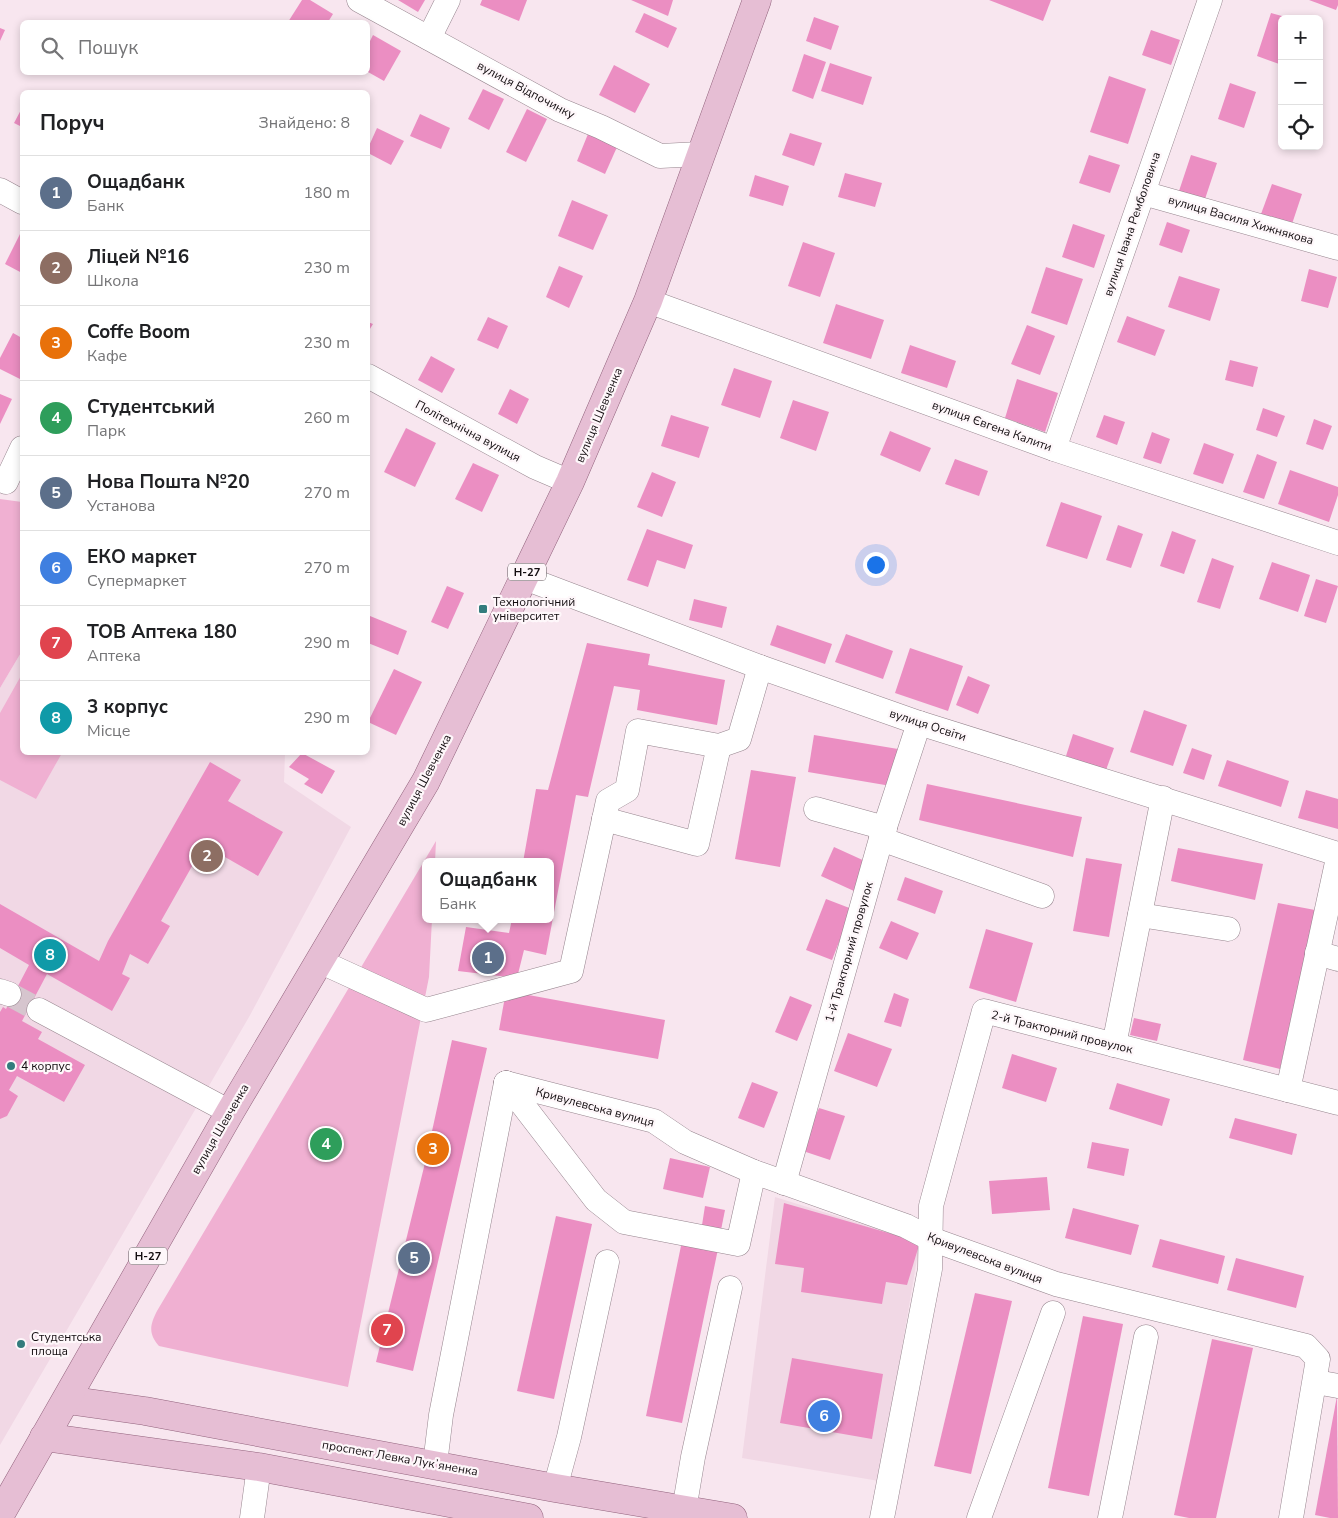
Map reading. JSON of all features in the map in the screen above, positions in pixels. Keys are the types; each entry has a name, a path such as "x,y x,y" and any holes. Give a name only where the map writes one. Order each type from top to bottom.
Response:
{"main road":[{"name":"вулиця Шевченка","path":"0,1515 230,1112 426,781 570,482 648,302 757,0"},
{"name":"проспект Левка Лукʼяненка","path":"66,1400 140,1411 435,1464 555,1488 734,1518"},
{"path":"44,1437 259,1467 476,1513 529,1518"}],"street":[{"name":"вулиця Відпочинку","path":"359,0 560,110 601,126 660,156 700,154"},
{"path":"429,38 448,0"},
{"name":"вулиця Івана Ремболовича","path":"1054,448 1210,0"},
{"path":"0,190 20,201"},
{"name":"вулиця Василя Хижнякова","path":"1143,193 1338,248"},
{"name":"вулиця Євгена Калити","path":"648,302 1054,448 1338,543"},
{"name":"Політехнічна вулиця","path":"370,377 534,467 570,482"},
{"path":"3,480 20,451"},
{"name":"вулиця Освіти","path":"525,578 760,667 919,723 1338,854"},
{"path":"319,961 426,1010 571,971 608,801 627,790 638,731 719,746 739,739 760,667"},
{"name":"1-й Тракторний провулок","path":"784,1183 883,834 919,723"},
{"path":"604,819 697,844 719,746"},
{"path":"1114,1045 1163,798"},
{"path":"816,809 1042,896"},
{"path":"1288,1090 1328,956 1338,858"},
{"path":"1140,915 1228,929"},
{"path":"39,1010 77,1040 230,1112"},
{"name":"2-й Тракторний провулок","path":"930,1239 931,1206 984,1012 1338,1103"},
{"path":"506,1083 596,1200 624,1222 738,1244 754,1172"},
{"path":"435,1464 441,1415 506,1083"},
{"name":"Кривулевська вулиця","path":"506,1083 654,1121 685,1142 754,1172 906,1226 930,1239 1056,1284 1306,1346 1318,1359 1327,1384 1291,1518"},
{"path":"882,1518 930,1269 930,1239"},
{"path":"555,1488 569,1437 607,1262"},
{"path":"684,1510 693,1457 730,1288"},
{"path":"979,1518 1053,1313"},
{"path":"1110,1518 1146,1337"},
{"path":"252,1518 259,1467"}],"shaded area":[{"path":"0,499 20,502 20,654 0,688"},
{"path":"20,654 20,755 285,755 284,782 351,827 249,1017 0,1445 0,688"},
{"path":"20,678 20,755 61,755 36,799 0,780 0,713"},
{"path":"436,841 435,858 426,858"},
{"path":"422,865 422,923 432,923 429,977 348,1387 159,1346 153,1337 151,1329 157,1311"},
{"path":"775,1197 920,1242 879,1481 742,1458"}],"building":[{"path":"302,0 310,0 333,14 329,20 289,20"},
{"path":"398,0 425,0 418,12"},
{"path":"482,0 527,0 519,21 480,5"},
{"path":"631,0 673,0 668,16"},
{"path":"989,0 1051,0 1043,21"},
{"path":"1309,0 1338,0 1338,5 1336,10"},
{"path":"644,13 677,28 668,48 635,32"},
{"path":"1271,13 1278,15 1278,64 1257,56"},
{"path":"814,17 839,26 831,50 806,41"},
{"path":"0,28 5,30 0,41"},
{"path":"1151,30 1180,40 1171,65 1142,55"},
{"path":"373,35 401,51 384,81 370,73 370,41"},
{"path":"804,54 826,62 813,99 792,91"},
{"path":"830,63 872,77 863,105 821,91"},
{"path":"614,65 650,84 635,113 599,95"},
{"path":"1109,76 1146,89 1128,144 1090,132"},
{"path":"1230,83 1256,92 1244,128 1218,119"},
{"path":"483,89 504,99 489,130 468,119"},
{"path":"527,109 547,119 526,162 506,152"},
{"path":"20,112 20,126 14,123"},
{"path":"420,114 450,128 441,149 410,136"},
{"path":"377,128 404,141 391,165 370,154 370,144"},
{"path":"790,133 822,143 814,166 782,155"},
{"path":"588,134 617,147 605,174 577,161"},
{"path":"1089,155 1120,165 1110,193 1079,183"},
{"path":"1191,155 1217,163 1205,199 1179,191"},
{"path":"845,173 882,183 875,207 838,197"},
{"path":"755,175 789,186 783,206 749,196"},
{"path":"1272,184 1302,194 1292,224 1261,214"},
{"path":"572,200 608,215 593,250 558,236"},
{"path":"1167,222 1190,230 1182,253 1159,245"},
{"path":"1073,224 1105,235 1094,268 1062,257"},
{"path":"20,234 20,272 5,264"},
{"path":"803,242 835,253 820,297 788,286"},
{"path":"559,266 583,276 569,308 546,297"},
{"path":"1046,267 1083,279 1067,325 1031,313"},
{"path":"1309,269 1337,277 1328,308 1301,301"},
{"path":"1179,276 1220,289 1210,321 1168,307"},
{"path":"836,304 884,320 871,359 823,343"},
{"path":"1127,316 1165,330 1155,356 1117,342"},
{"path":"488,317 508,326 498,349 477,340"},
{"path":"1027,325 1055,336 1040,375 1011,364"},
{"path":"13,333 20,337 20,379 0,369 0,358"},
{"path":"910,345 956,361 947,388 901,373"},
{"path":"431,356 455,369 442,393 418,380"},
{"path":"1230,360 1258,367 1253,387 1225,380"},
{"path":"734,368 772,381 760,418 721,405"},
{"path":"1017,379 1058,393 1045,432 1005,418"},
{"path":"510,389 529,399 517,424 498,414"},
{"path":"0,394 12,399 0,424"},
{"path":"793,400 829,412 816,451 780,438"},
{"path":"1263,408 1285,416 1277,437 1256,430"},
{"path":"671,415 709,427 699,458 661,446"},
{"path":"1104,415 1125,422 1117,445 1096,437"},
{"path":"1314,419 1332,426 1323,450 1306,444"},
{"path":"406,428 436,443 415,487 384,472"},
{"path":"890,431 931,448 920,472 880,455"},
{"path":"1152,432 1170,439 1161,464 1143,458"},
{"path":"1204,443 1234,454 1223,484 1193,474"},
{"path":"1257,454 1277,462 1264,499 1243,492"},
{"path":"955,459 988,471 979,496 945,484"},
{"path":"473,463 499,475 482,512 455,499"},
{"path":"1290,470 1338,487 1338,495 1329,522 1278,504"},
{"path":"652,472 676,482 662,517 637,507"},
{"path":"1061,502 1102,516 1087,559 1046,546"},
{"path":"1118,525 1143,534 1131,568 1106,560"},
{"path":"647,529 693,545 685,569 657,560 648,587 627,580"},
{"path":"1172,531 1196,540 1184,574 1160,566"},
{"path":"1212,558 1234,566 1220,609 1197,602"},
{"path":"1272,562 1310,575 1298,612 1259,599"},
{"path":"1316,579 1338,586 1326,623 1304,616"},
{"path":"447,586 464,593 448,629 431,622"},
{"path":"694,599 727,607 722,628 689,620"},
{"path":"370,616 407,631 398,655 370,644"},
{"path":"777,625 832,644 825,664 770,645"},
{"path":"846,634 893,651 883,679 835,662"},
{"path":"587,643 650,654 648,665 725,680 717,725 637,710 640,690 614,686 588,797 576,795 554,912 554,858 524,858 536,789 548,790"},
{"path":"910,648 963,666 948,711 895,693"},
{"path":"394,669 422,682 396,735 370,723 370,718"},
{"path":"968,676 990,685 978,714 956,705"},
{"path":"1144,710 1187,725 1173,766 1130,752"},
{"path":"1073,734 1114,748 1106,770 1066,756"},
{"path":"814,735 898,749 891,786 808,772"},
{"path":"1192,748 1212,755 1204,780 1183,773"},
{"path":"300,755 306,755 335,771 322,794 304,784 309,779 289,767"},
{"path":"1227,760 1289,781 1281,807 1218,786"},
{"path":"210,762 241,780 228,801 283,832 258,876 204,845 161,921 170,926 148,964 130,954 122,974 130,978 112,1011 47,974 22,1021 42,1032 38,1039 85,1065 64,1102 17,1076 9,1090 18,1096 7,1116 0,1119 0,1012 3,1007 6,1009 29,965 0,948 0,904 99,961 108,941"},
{"path":"751,770 796,777 780,867 735,859"},
{"path":"927,784 1082,817 1073,857 919,820"},
{"path":"1306,790 1338,799 1338,829 1298,818"},
{"path":"834,847 867,862 854,891 821,876"},
{"path":"1178,848 1263,864 1255,900 1171,881"},
{"path":"1086,858 1122,864 1109,937 1073,931"},
{"path":"905,877 943,891 935,914 897,900"},
{"path":"826,899 852,909 832,960 806,950"},
{"path":"1278,903 1315,910 1280,1069 1243,1060"},
{"path":"891,921 919,933 907,960 879,948"},
{"path":"511,923 552,923 546,955 524,950 517,978 458,971 466,927 509,933"},
{"path":"986,929 1033,943 1016,1002 969,988"},
{"path":"506,991 665,1020 658,1059 499,1030"},
{"path":"894,993 909,999 901,1027 884,1022"},
{"path":"790,996 812,1005 797,1041 775,1032"},
{"path":"1134,1018 1161,1024 1157,1041 1130,1035"},
{"path":"848,1033 892,1049 877,1087 834,1071"},
{"path":"452,1040 487,1048 413,1371 376,1362 425,1163"},
{"path":"1012,1054 1057,1068 1046,1102 1002,1088"},
{"path":"752,1082 778,1092 764,1128 738,1118"},
{"path":"1117,1083 1170,1099 1162,1126 1109,1109"},
{"path":"819,1108 845,1116 830,1160 800,1150"},
{"path":"1235,1118 1297,1134 1292,1155 1229,1138"},
{"path":"1092,1142 1129,1149 1124,1176 1087,1168"},
{"path":"670,1158 710,1167 703,1198 663,1189"},
{"path":"1047,1177 1050,1210 992,1214 989,1181"},
{"path":"784,1203 920,1242 907,1285 886,1282 882,1304 801,1292 804,1268 775,1264"},
{"path":"705,1206 725,1210 721,1230 702,1225"},
{"path":"1073,1208 1139,1225 1131,1255 1065,1238"},
{"path":"556,1216 592,1224 554,1399 517,1391"},
{"path":"1160,1239 1225,1256 1218,1284 1152,1267"},
{"path":"682,1241 718,1249 682,1423 646,1416"},
{"path":"1236,1258 1304,1276 1296,1308 1227,1290"},
{"path":"975,1293 1012,1301 971,1474 934,1466"},
{"path":"1083,1316 1123,1324 1089,1496 1048,1488"},
{"path":"1212,1339 1253,1348 1216,1518 1189,1518 1174,1515"},
{"path":"792,1358 883,1374 872,1439 780,1423"},
{"path":"1337,1396 1338,1518 1330,1518 1315,1515"}],"tunnel":[{"path":"9,994 39,1010"}],"place":[{"name":"Технологічний університет","path":"483,609"},
{"name":"Ліцей №16","path":"207,856"},
{"name":"3 корпус","path":"50,955"},
{"name":"Ощадбанк","path":"488,958"},
{"name":"4 корпус","path":"11,1066"},
{"name":"Студентський","path":"326,1144"},
{"name":"Coffe Boom","path":"433,1149"},
{"name":"Нова Пошта №20","path":"414,1258"},
{"name":"ТОВ Аптека 180","path":"387,1330"},
{"name":"Студентська площа","path":"21,1344"},
{"name":"ЕКО маркет","path":"824,1416"}]}
